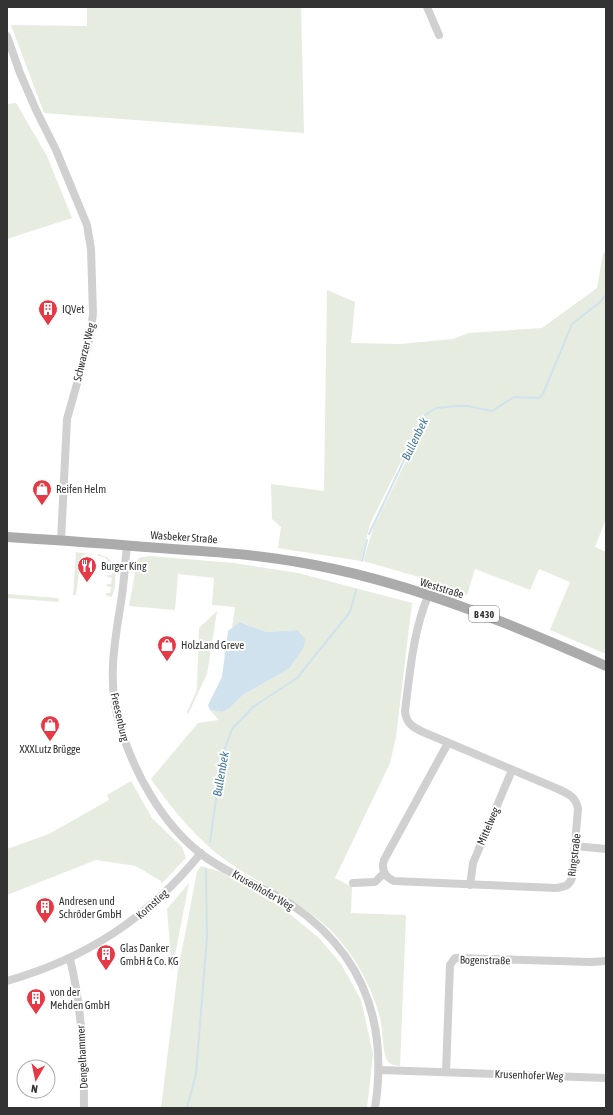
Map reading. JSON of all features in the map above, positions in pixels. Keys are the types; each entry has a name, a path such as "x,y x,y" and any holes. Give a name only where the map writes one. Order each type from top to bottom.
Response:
{"main road":[{"name":"Wasbeker Straße","path":"7,537 217,552 298,562 358,575"},
{"name":"Weststraße","path":"358,575 428,596 498,620 606,666"}],"street":[{"path":"427,7 439,35"},
{"name":"Schwarzer Weg","path":"7,36 20,73 56,150 87,225 92,249 93,314 89,341 67,419 61,541"},
{"name":"Freesenburg","path":"127,545 121,601 114,638 114,700 119,725 129,753 143,780 164,814 180,834 201,854 211,860"},
{"name":"Ringstraße","path":"384,873 394,882 470,885 564,887 570,884 572,878 578,809 576,799 570,794 411,726 405,718 415,640 421,612 428,596"},
{"path":"353,883 375,882 384,873 384,860 448,743"},
{"name":"Mittelweg","path":"470,885 473,863 512,770"},
{"path":"575,846 606,849"},
{"name":"Kornstieg","path":"7,981 70,959 113,935 134,920 165,894 201,854"},
{"name":"Krusenhofer Weg","path":"211,860 291,905 317,926 338,948 351,966 366,992 377,1035 380,1070 375,1108"},
{"name":"Bogenstraße","path":"446,1072 450,965 455,958 592,962 606,961"},
{"name":"Dengelhammer","path":"70,959 81,1027 84,1070 84,1108"},
{"name":"Krusenhofer Weg","path":"380,1070 606,1078"}],"shaded area":[{"path":"87,7 301,7 304,133 44,113 11,25 87,26"},
{"path":"16,103 47,156 72,218 7,239 7,104"},
{"path":"606,251 606,519 595,547 606,552 606,654 550,630 570,582 539,569 530,590 475,569 467,595 419,577 363,561 374,526 424,425 420,423 370,524 361,561 278,548 281,527 272,519 271,484 324,491 327,290 355,302 351,343 400,344 453,339 469,333 542,328 597,288 603,254"},
{"path":"76,552 97,555 85,554 81,557 76,595 73,595"},
{"path":"98,554 107,557 116,566 115,586 112,597 107,596 106,593 110,593 111,587 106,586 107,584 111,584 112,578 107,577 108,575 112,575 113,568 108,568 108,560 104,557 98,556"},
{"path":"149,556 234,563 298,573 412,603 396,737 390,763 335,878 352,887 351,913 406,915 400,1066 388,1062 385,1056 382,1028 374,998 360,969 349,951 331,931 306,910 237,868 212,849 190,828 151,779 198,723 219,720 210,710 222,712 230,708 243,695 290,668 304,647 297,630 267,632 241,622 232,628 235,607 212,605 214,578 178,574 175,610 129,606 137,562 139,558"},
{"path":"7,594 58,598 59,602 7,598"},
{"path":"217,611 207,674 188,714 187,712 197,690 199,628"},
{"path":"131,781 152,818 182,847 186,858 161,884 161,881 136,866 96,860 7,895 7,849 49,834 109,800 107,795"},
{"path":"201,866 221,872 284,909 320,939 341,964 361,1000 373,1054 367,1108 161,1108 178,970 197,872"},
{"path":"189,883 172,971 167,909"}],"water":[{"path":"240,622 267,632 297,630 305,639 304,647 290,668 243,695 230,708 222,712 210,710 208,705 222,677 228,631"}],"waterway":[{"name":"Bullenbek","path":"369,534 426,414 436,408 458,406 468,406 492,411 514,397 539,398 543,394 572,324 599,303 606,295"},
{"name":"Bullenbek","path":"362,561 367,540"},
{"name":"Bullenbek","path":"210,842 222,756 232,729 253,707 297,678 350,612 356,590"},
{"name":"Bullenbek","path":"187,1108 196,1074 207,937 206,870"}],"place":[{"name":"IQVet","path":"48,326"},
{"name":"Reifen Helm","path":"42,506"},
{"name":"Burger King","path":"87,583"},
{"name":"HolzLand Greve","path":"167,662"},
{"name":"XXXLutz Brügge","path":"50,742"},
{"name":"Andresen und Schröder GmbH","path":"45,924"},
{"name":"Glas Danker GmbH & Co. KG","path":"106,971"},
{"name":"von der Mehden GmbH","path":"36,1015"}]}
